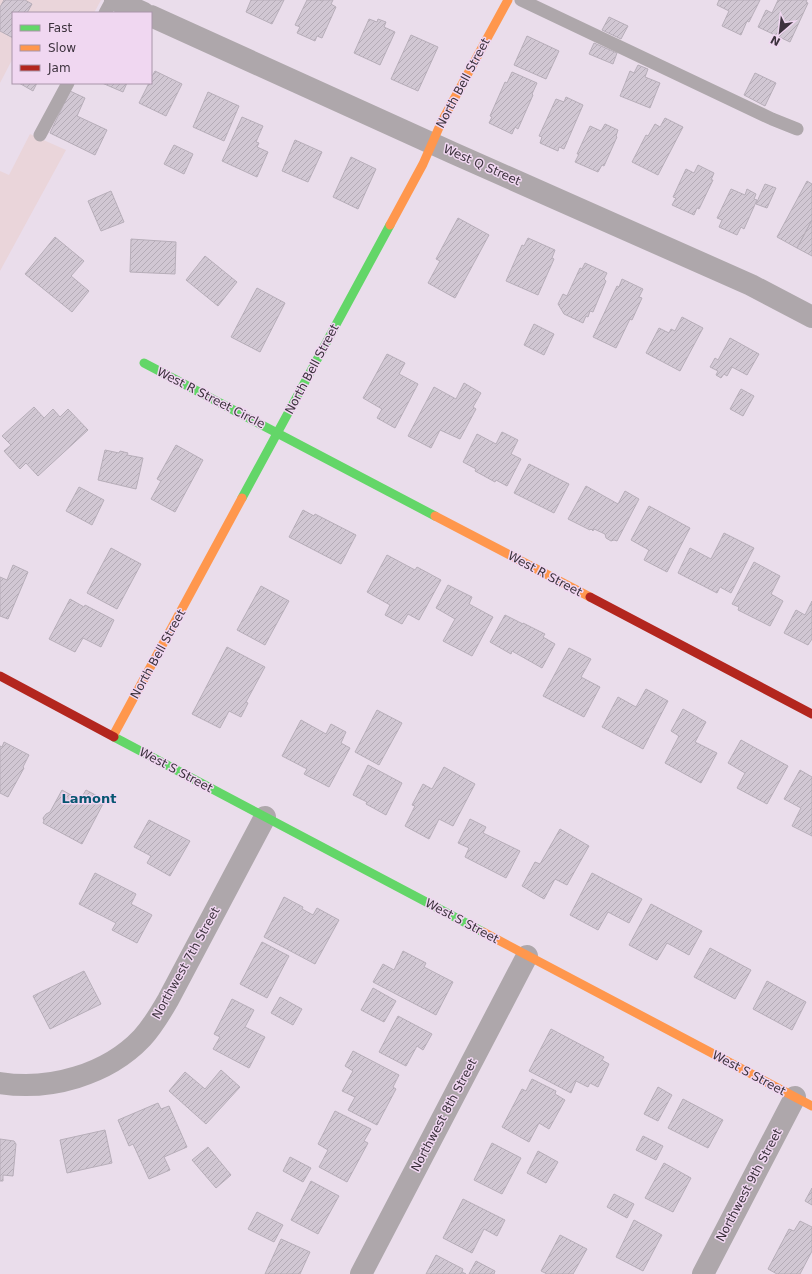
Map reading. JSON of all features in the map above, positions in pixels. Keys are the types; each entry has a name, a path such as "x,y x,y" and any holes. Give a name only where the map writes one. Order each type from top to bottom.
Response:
{"street":[{"path":"115,0 142,12"},
{"name":"North Bell Street","path":"113,736 423,164 441,123 508,0"},
{"name":"West Q Street","path":"152,16 751,285 812,317"},
{"name":"West R Street Circle","path":"144,363 278,433"},
{"name":"West R Street","path":"278,433 812,714"},
{"name":"West S Street","path":"0,676 527,956 804,1101"},
{"name":"Northwest 7th Street","path":"0,1083 25,1086 52,1084 73,1079 100,1068 123,1054 141,1039 157,1019 168,1000 265,817"},
{"name":"Northwest 8th Street","path":"361,1274 527,956"},
{"name":"Northwest 9th Street","path":"703,1274 804,1101"}],"lane":[{"path":"106,12 112,0"},
{"path":"521,0 797,130"},
{"path":"40,136 67,84"}],"shaded area":[{"path":"0,0 101,0 95,12 12,12 12,60 0,83"},
{"path":"30,134 66,150 0,271 0,171 9,175"}],"building":[{"path":"4,0 25,0 32,4 28,12 12,12 12,37 0,31 0,7"},
{"path":"251,0 284,0 272,24 246,12"},
{"path":"307,0 333,0 331,4 336,7 322,38 317,36 315,41 297,33 300,27 295,25"},
{"path":"719,0 760,0 749,22 747,21 741,35 722,26 729,11 717,5"},
{"path":"778,0 807,0 806,2 808,3 790,42 758,27 766,10 772,13"},
{"path":"609,17 628,26 621,39 602,30"},
{"path":"369,19 377,22 378,19 386,22 384,27 395,32 380,65 354,53"},
{"path":"411,35 438,47 418,91 391,79"},
{"path":"527,36 559,51 546,79 514,65"},
{"path":"594,43 617,53 613,64 589,54"},
{"path":"638,65 648,69 645,77 660,83 650,108 620,96 630,71 634,73"},
{"path":"155,71 182,84 166,116 139,103 148,84 152,84 152,76"},
{"path":"512,72 537,83 518,129 515,127 512,134 489,123 492,117 490,116 505,82 507,83"},
{"path":"755,73 776,83 765,106 744,95"},
{"path":"21,84 36,84 33,91"},
{"path":"104,84 127,84 123,92"},
{"path":"70,91 85,98 77,116 107,130 95,155 50,133"},
{"path":"208,92 239,106 224,141 193,127"},
{"path":"566,97 583,105 564,149 559,147 558,151 540,143 542,137 539,136 556,99 564,102"},
{"path":"242,117 263,126 256,142 259,143 257,147 268,152 257,177 222,161"},
{"path":"665,118 683,127 658,175 632,162 646,135 648,136 655,124 660,127"},
{"path":"605,124 618,130 617,137 604,166 602,165 598,172 575,162 579,154 577,154 590,126 601,131"},
{"path":"295,140 322,152 308,182 282,171"},
{"path":"174,145 193,154 184,174 164,164"},
{"path":"351,157 376,169 358,209 333,197"},
{"path":"698,165 714,173 711,180 713,180 699,209 697,208 694,215 672,205 676,198 673,197 686,169 694,173"},
{"path":"807,181 812,184 812,220 797,248 777,237"},
{"path":"765,184 776,188 767,208 756,204"},
{"path":"731,189 745,195 747,189 756,194 754,199 757,200 744,229 741,227 737,235 719,227 722,220 717,218"},
{"path":"111,191 124,222 101,231 88,201"},
{"path":"458,218 489,235 455,298 428,283 440,261 436,259"},
{"path":"812,220 812,256 797,248"},
{"path":"55,237 84,261 71,276 89,291 72,312 25,274"},
{"path":"528,238 555,250 552,258 554,259 538,295 506,281 522,245 524,246"},
{"path":"131,239 176,242 175,274 130,272"},
{"path":"205,256 237,282 218,306 186,280"},
{"path":"585,263 607,273 604,279 606,281 593,312 590,311 588,317 586,316 583,323 564,314 558,304 563,294 567,296 580,268 582,269"},
{"path":"622,279 643,289 639,297 642,298 632,320 630,319 616,348 593,337 617,286 619,287"},
{"path":"257,288 285,303 260,352 231,337"},
{"path":"682,317 703,328 680,371 646,353 659,328 669,333 671,329 675,331"},
{"path":"534,324 554,334 544,355 524,345"},
{"path":"730,338 759,354 747,375 732,367 727,376 724,374 721,378 716,375 718,371 710,367 715,358 718,360"},
{"path":"387,354 405,363 399,374 418,384 395,428 377,418 382,409 363,398"},
{"path":"464,383 481,393 473,407 476,409 460,439 440,430 431,448 408,436 434,387 456,399"},
{"path":"741,389 754,396 743,416 730,409"},
{"path":"34,407 44,418 53,409 60,417 68,409 88,430 38,476 26,463 20,469 4,451 11,445 2,436"},
{"path":"502,432 518,440 511,454 521,459 507,486 496,480 495,482 475,471 476,469 463,462 477,434 496,444"},
{"path":"176,445 203,460 175,512 151,499 161,481 157,479"},
{"path":"105,450 119,453 120,451 128,453 127,455 143,458 136,489 98,480"},
{"path":"529,464 569,484 554,513 514,493"},
{"path":"586,486 618,504 625,491 639,499 617,541 611,541 606,538 605,534 594,529 593,531 591,529 590,530 568,519"},
{"path":"79,487 104,500 92,525 66,511"},
{"path":"649,506 690,528 667,572 644,560 649,550 631,540"},
{"path":"303,510 314,516 315,514 356,535 341,564 289,537"},
{"path":"724,533 754,548 731,593 720,587 717,593 678,573 690,548 711,559"},
{"path":"111,548 141,564 117,609 87,593"},
{"path":"387,555 415,570 417,567 441,580 419,620 408,614 402,624 385,615 390,605 367,592"},
{"path":"754,562 780,576 771,594 783,601 770,626 738,610 739,607 732,604"},
{"path":"13,565 28,572 8,619 0,616 0,577 7,580"},
{"path":"448,585 472,597 469,604 493,617 472,656 443,641 455,619 436,608"},
{"path":"261,586 289,601 265,645 237,630"},
{"path":"70,599 114,620 101,647 83,638 75,652 49,639"},
{"path":"812,601 812,639 808,645 784,633 796,610 805,615"},
{"path":"505,615 545,634 543,637 555,644 542,668 512,651 511,654 490,642"},
{"path":"227,647 265,667 246,702 248,703 241,717 229,711 220,728 192,714"},
{"path":"569,648 591,659 581,677 600,687 584,717 543,696"},
{"path":"646,689 668,701 643,749 602,727 618,697 636,707"},
{"path":"683,709 706,722 695,742 717,753 701,783 665,763 679,736 671,731"},
{"path":"377,710 402,723 379,765 355,752"},
{"path":"301,720 326,734 331,724 346,732 341,743 350,748 329,787 304,774 307,769 282,756"},
{"path":"741,740 788,766 767,804 737,788 745,773 728,763"},
{"path":"4,742 29,755 23,767 24,768 8,797 0,793 0,746 2,747"},
{"path":"368,765 402,783 386,815 366,804 367,802 353,795"},
{"path":"444,767 475,784 453,826 439,819 429,839 405,826 415,806 412,805 423,784 432,789"},
{"path":"800,770 812,777 812,836 792,826 801,808 784,799"},
{"path":"62,790 80,800 86,790 105,800 82,844 43,823 43,818 50,812"},
{"path":"470,819 486,827 483,833 520,851 506,878 465,857 469,848 458,843"},
{"path":"149,820 190,841 170,876 147,863 151,856 134,847"},
{"path":"560,829 589,846 567,885 555,879 544,899 522,886 535,862 540,864"},
{"path":"95,873 136,894 131,904 152,915 137,943 112,930 116,923 79,904"},
{"path":"592,873 642,899 629,923 608,912 598,930 570,915"},
{"path":"284,897 303,907 302,909 313,915 317,908 339,920 315,964 264,937"},
{"path":"651,904 702,931 689,955 667,943 657,960 629,945"},
{"path":"262,942 289,956 267,998 240,984"},
{"path":"710,948 751,970 735,999 694,977"},
{"path":"403,951 426,963 424,967 453,982 436,1015 373,982 383,964 394,970"},
{"path":"84,971 101,1004 50,1029 33,996"},
{"path":"767,981 806,1002 792,1030 753,1009"},
{"path":"373,988 396,1001 384,1022 361,1010"},
{"path":"280,997 302,1009 293,1025 271,1013"},
{"path":"232,999 254,1010 245,1027 265,1037 249,1068 213,1049 220,1037 214,1034"},
{"path":"398,1016 432,1034 423,1050 417,1046 406,1066 379,1052"},
{"path":"551,1029 604,1057 602,1060 609,1064 598,1087 590,1083 588,1087 576,1081 571,1093 529,1071"},
{"path":"353,1051 399,1075 393,1087 396,1089 377,1125 348,1110 355,1097 342,1091 353,1071 345,1066"},
{"path":"221,1070 240,1087 206,1124 169,1091 185,1072 205,1089"},
{"path":"532,1079 556,1091 555,1094 565,1100 549,1129 539,1123 529,1142 502,1127 522,1089 526,1091"},
{"path":"658,1087 672,1095 658,1121 644,1114"},
{"path":"683,1099 723,1120 708,1148 668,1128"},
{"path":"158,1103 161,1109 169,1106 187,1147 164,1157 170,1170 149,1179 133,1144 129,1146 118,1120"},
{"path":"335,1111 371,1129 364,1141 368,1143 347,1182 319,1167 328,1150 318,1144"},
{"path":"105,1130 112,1163 67,1173 60,1140"},
{"path":"643,1136 663,1146 656,1160 636,1150"},
{"path":"0,1139 14,1141 16,1144 13,1176 3,1175 3,1181 0,1181"},
{"path":"492,1143 521,1158 502,1194 474,1180"},
{"path":"208,1147 231,1175 216,1188 192,1160"},
{"path":"538,1151 558,1162 546,1183 527,1173"},
{"path":"290,1157 311,1168 303,1182 283,1171"},
{"path":"664,1163 691,1178 673,1212 645,1198"},
{"path":"311,1181 339,1196 318,1234 291,1220"},
{"path":"812,1188 812,1205 805,1201"},
{"path":"614,1194 634,1204 627,1218 607,1207"},
{"path":"463,1199 505,1220 497,1236 484,1229 472,1253 443,1238"},
{"path":"257,1212 283,1225 274,1242 248,1229"},
{"path":"634,1220 662,1235 643,1271 616,1257"},
{"path":"800,1221 812,1227 812,1251 800,1274 777,1274 768,1269 789,1229 794,1231"},
{"path":"560,1235 587,1249 573,1274 547,1274 541,1271"},
{"path":"281,1239 310,1252 300,1274 265,1274"},
{"path":"436,1255 463,1269 462,1272 466,1274 426,1274"},
{"path":"476,1261 495,1271 494,1274 469,1274"}],"traffic: fast":[{"path":"242,498 390,225"},
{"path":"144,363 435,516"},
{"path":"114,737 483,932"}],"traffic: slow":[{"path":"390,225 423,164 441,123 508,0"},
{"path":"113,736 242,498"},
{"path":"435,516 590,597"},
{"path":"483,932 812,1106"}],"traffic: jam":[{"path":"590,597 812,714"},
{"path":"0,676 114,737"}],"district":[{"name":"Lamont","path":"89,798"}]}
